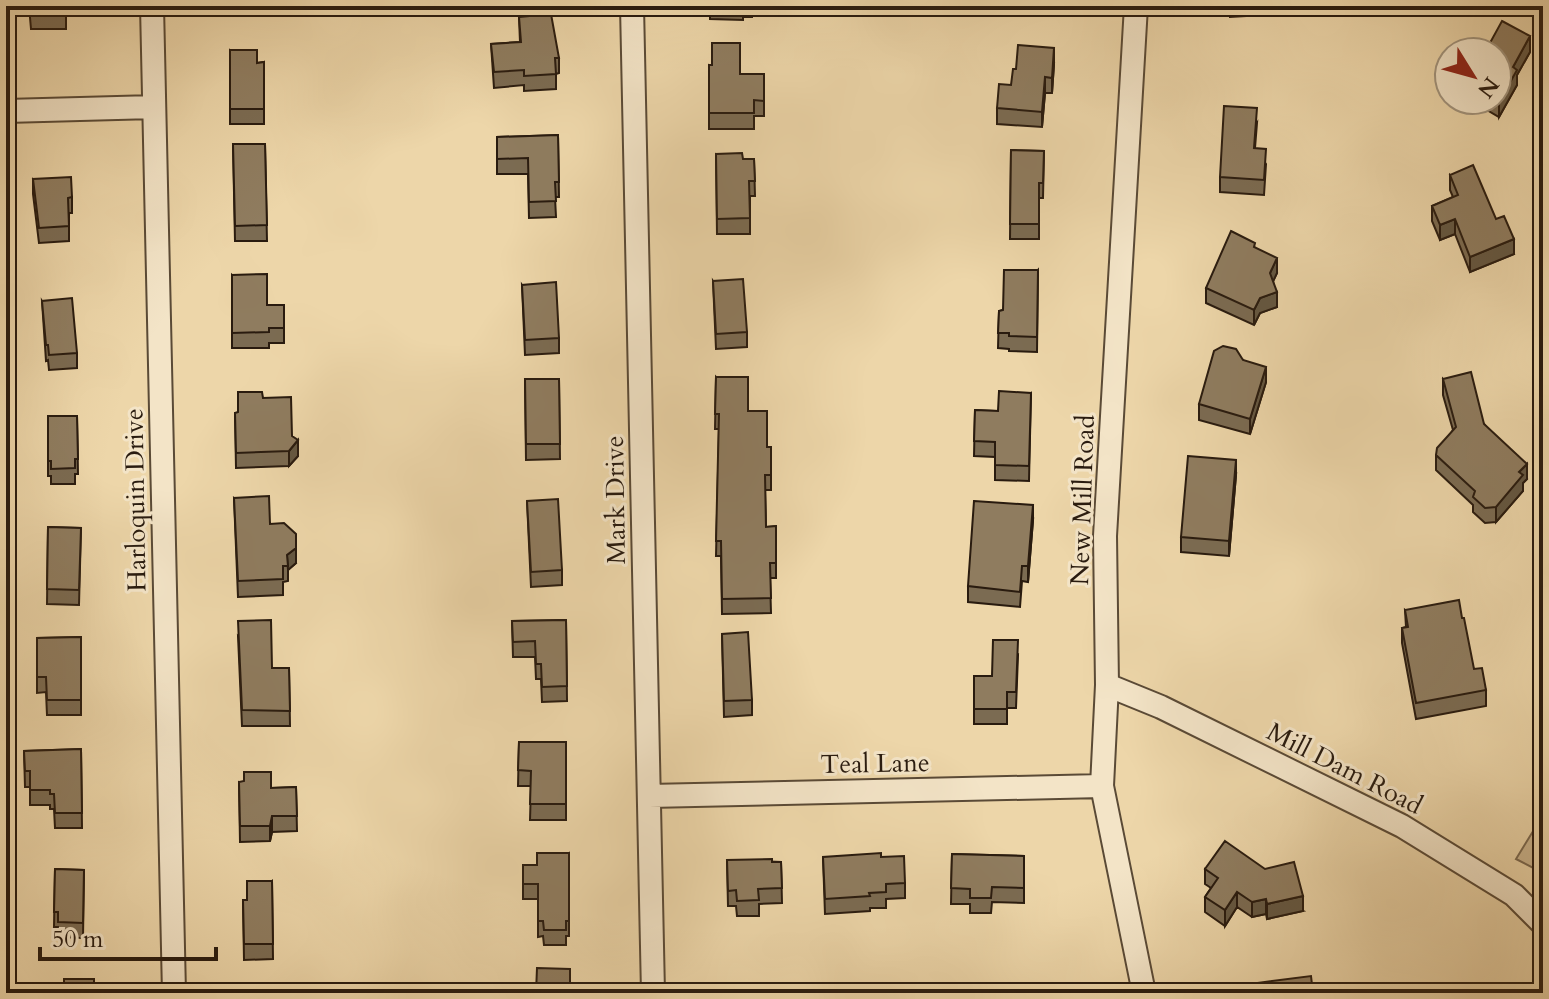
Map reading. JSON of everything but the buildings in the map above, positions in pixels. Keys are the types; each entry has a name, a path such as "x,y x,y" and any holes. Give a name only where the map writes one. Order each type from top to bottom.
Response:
{"street":[{"name":"Harloquin Drive","path":"152,6 174,993"},
{"name":"Mark Drive","path":"632,6 653,993"},
{"name":"New Mill Road","path":"1136,6 1105,536 1107,685 1102,786 1144,993"},
{"path":"6,111 154,107"},
{"name":"Mill Dam Road","path":"1107,685 1161,707 1402,826 1514,895 1543,924"},
{"name":"Teal Lane","path":"649,796 1102,786"}],"green space":[{"path":"1543,815 1543,873 1516,859"}]}
